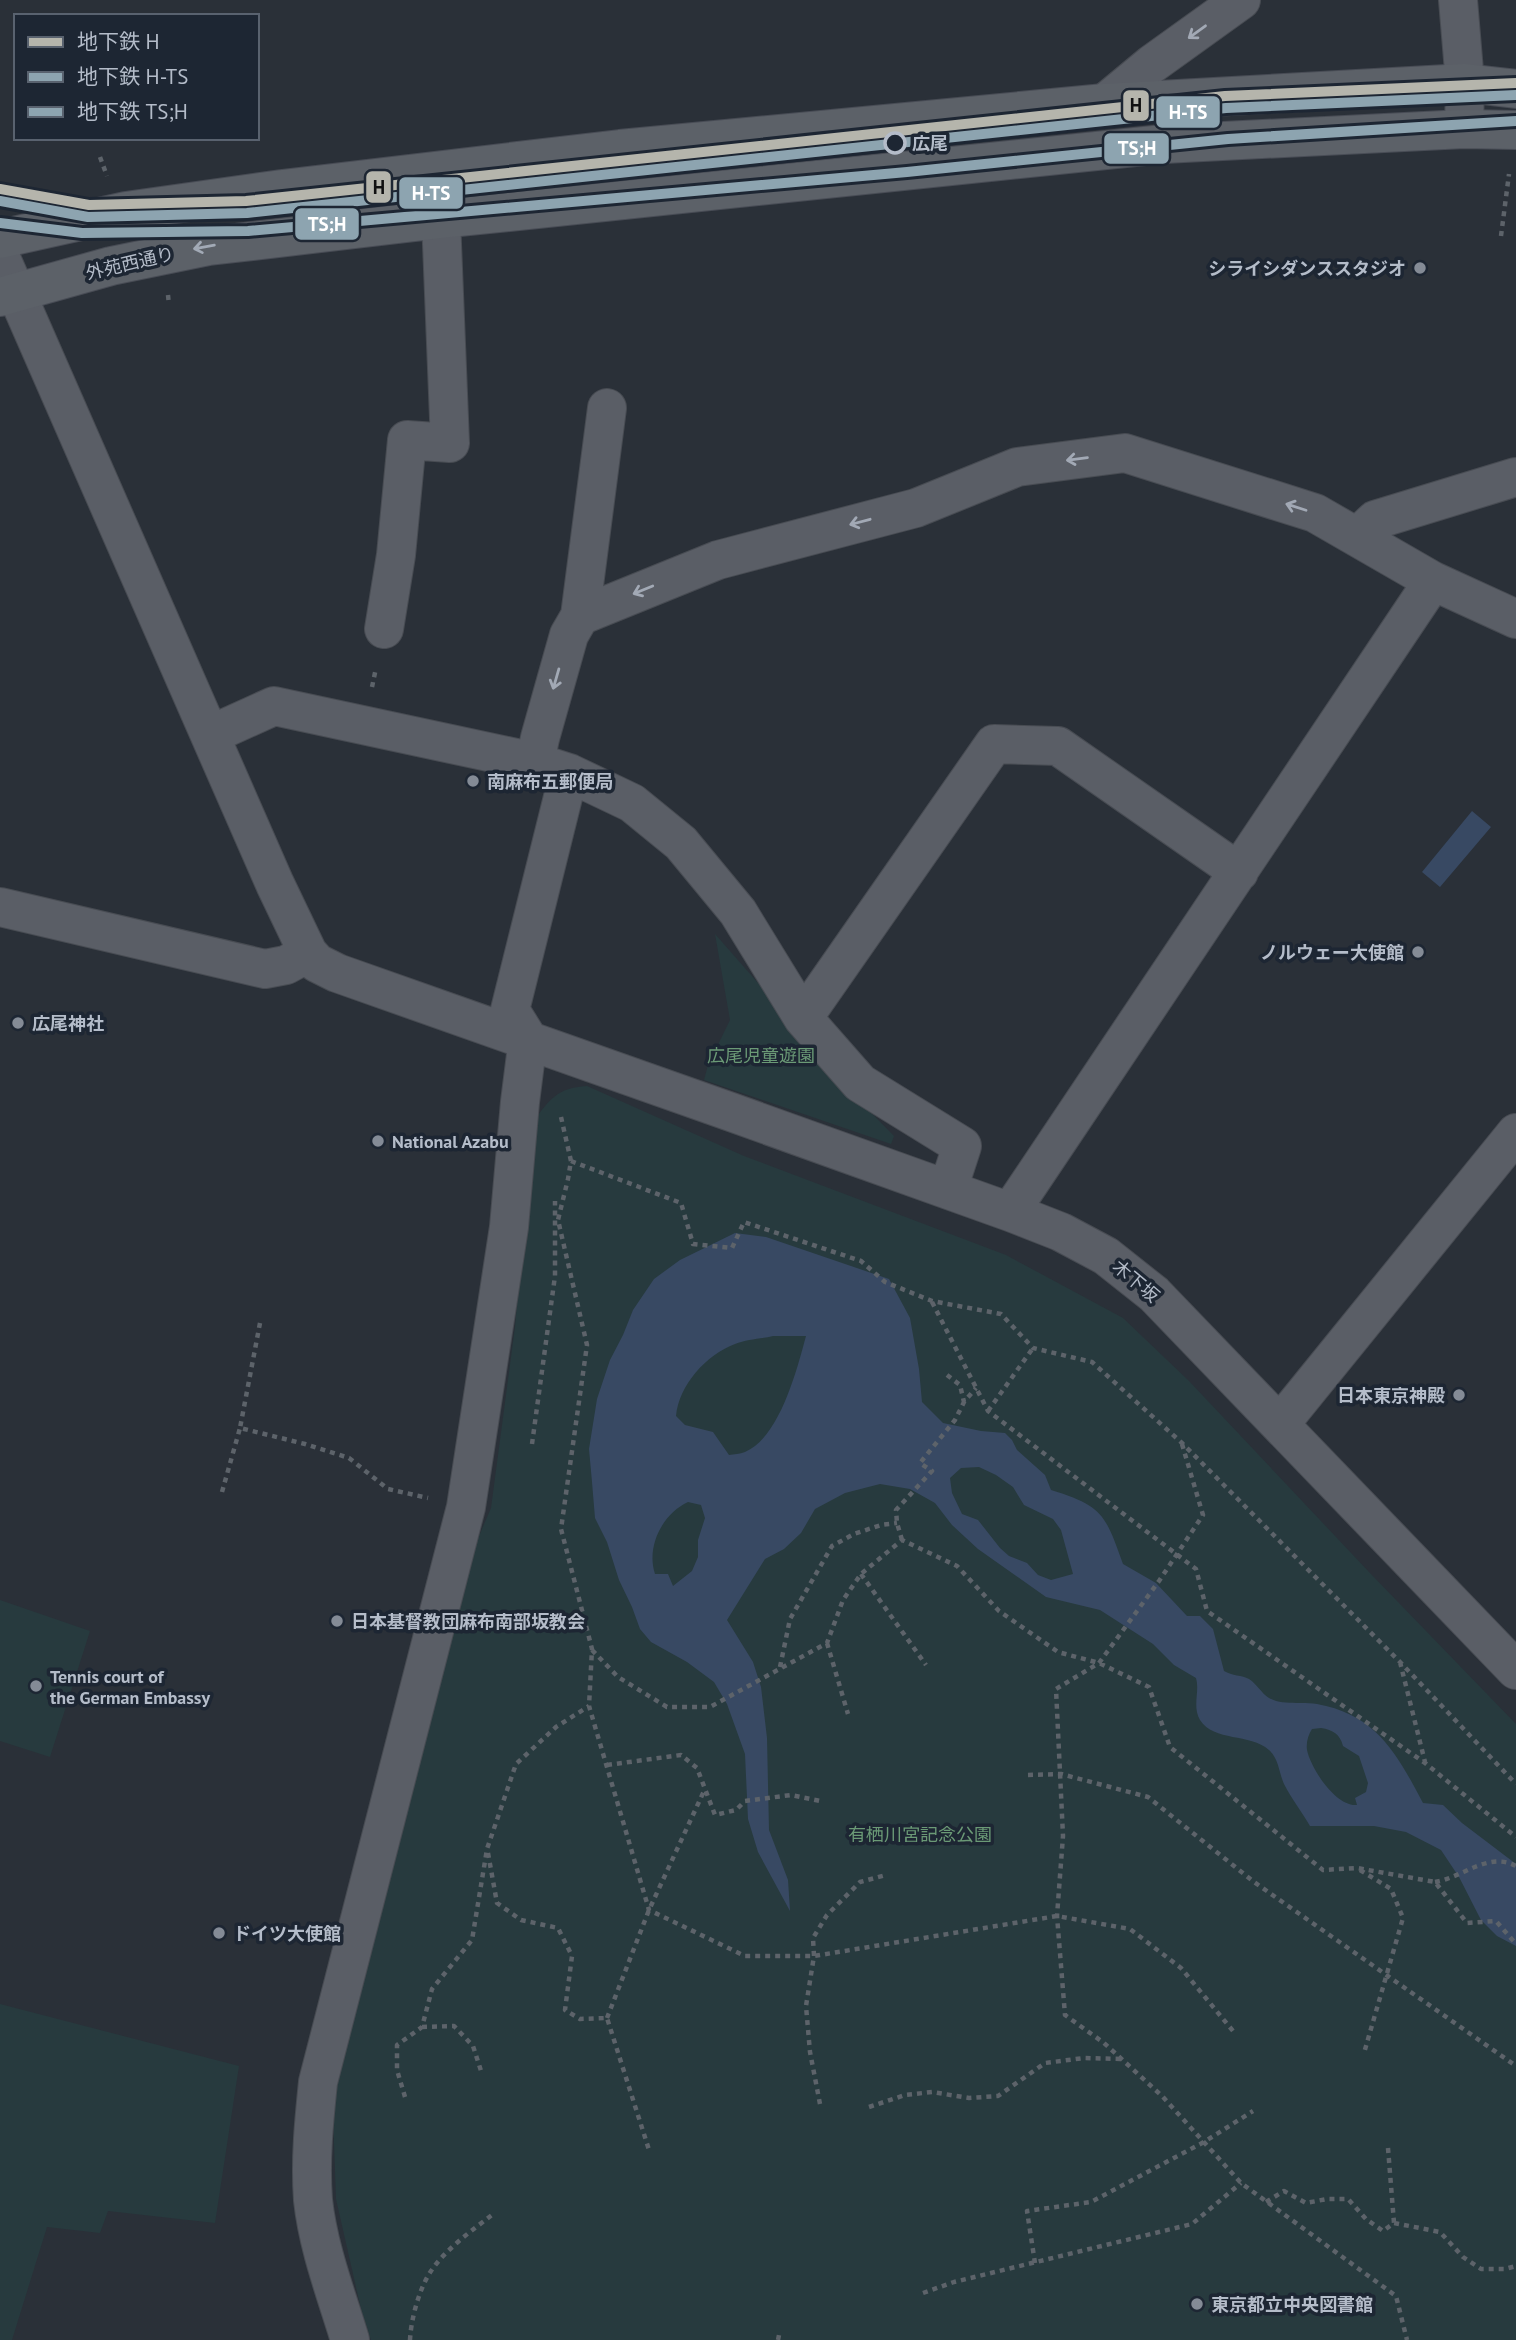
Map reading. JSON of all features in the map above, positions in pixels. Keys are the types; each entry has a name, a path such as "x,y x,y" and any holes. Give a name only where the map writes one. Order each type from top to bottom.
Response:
{"main road":[{"path":"0,239 126,211 282,189 620,149 1105,103 1465,83 1516,89"},
{"name":"外苑西通り","path":"8,295 111,266 209,246 441,219 1164,144 1464,129 1516,130"}],"street":[{"path":"1105,103 1152,64 1241,0"},
{"path":"1458,0 1465,83 1464,129"},
{"path":"384,629 396,555 407,440 450,443 441,219"},
{"path":"0,256 8,295 308,953 286,965 265,969 0,907"},
{"path":"350,2340 320,2239 313,2200 312,2137 318,2081 466,1507 509,1227 528,1039 510,1010 552,768 540,738 569,635 580,616 607,408"},
{"path":"580,616 718,560 916,508 1017,467 1125,453 1315,513 1433,581 1516,619"},
{"path":"1357,537 1375,520 1516,477"},
{"path":"1010,1212 1433,581"},
{"path":"210,735 274,706 552,768 632,803 681,843 738,912 803,1018 860,1083 962,1146 948,1189"},
{"path":"803,1018 994,744 1058,746 1239,872"},
{"name":"木下坂","path":"308,953 317,963 337,973 948,1189 1060,1232 1106,1256 1154,1294 1516,1670"},
{"path":"1280,1424 1516,1133"}],"path":[{"path":"100,157 108,179"},
{"path":"1501,236 1509,174"},
{"path":"365,725 384,629"},
{"path":"560,1112 571,1161 558,1220 587,1345 561,1529 592,1649 589,1706 649,1910 745,1956 814,1956 1057,1916 1130,1929 1181,1968 1233,2031"},
{"path":"571,1161 681,1203 693,1244 732,1248 744,1222 861,1261 885,1282 932,1301 1001,1314 1032,1348 1092,1362 1182,1443 1399,1661 1516,1784"},
{"path":"532,1444 555,1276 555,1195"},
{"path":"932,1301 988,1411 1196,1569 1207,1611 1425,1763 1516,1837"},
{"path":"222,1492 240,1427 260,1323"},
{"path":"988,1411 1032,1348"},
{"path":"947,1375 960,1385 964,1402"},
{"path":"976,1388 964,1402 955,1420 919,1463 932,1471 896,1510 902,1540 957,1566 999,1611 1058,1652 1100,1663 1149,1687 1170,1747 1324,1870 1357,1868 1435,1882 1445,1881 1479,1864 1509,1863 1516,1866"},
{"path":"240,1427 349,1458 388,1489 466,1507"},
{"path":"1182,1443 1203,1514 1100,1663 1056,1689 1063,1836 1057,1916 1065,2015 1104,2043 1162,2096 1241,2183 1396,2296 1407,2340"},
{"path":"779,1667 790,1619 832,1546 855,1534 881,1525 897,1523"},
{"path":"848,1714 827,1643 843,1600 861,1574 902,1540"},
{"path":"861,1574 926,1665"},
{"path":"592,1649 618,1677 667,1707 710,1707 827,1643"},
{"path":"1399,1661 1425,1763"},
{"path":"422,2027 432,1989 472,1940 487,1849 516,1764 556,1727 589,1706"},
{"path":"607,1765 681,1755 697,1768 715,1815 736,1810 745,1801 791,1795 820,1801"},
{"path":"1028,1775 1061,1774 1148,1797 1254,1882 1516,2066"},
{"path":"650,2153 607,2018 649,1910 705,1791"},
{"path":"487,1849 497,1903 521,1920 558,1928 572,1955 565,2010 580,2019 607,2018"},
{"path":"1357,1868 1391,1889 1403,1918 1364,2053"},
{"path":"820,2104 810,2052 806,2006 814,1956 813,1938 827,1915 860,1882 886,1875"},
{"path":"1435,1882 1467,1923 1496,1922 1516,1944"},
{"path":"405,2097 397,2070 397,2045 422,2027 454,2026 473,2046 482,2074"},
{"path":"869,2107 905,2095 932,2092 969,2098 998,2096 1045,2063 1122,2059"},
{"path":"1035,2263 1027,2211 1091,2202 1204,2142 1253,2111"},
{"path":"1388,2148 1394,2223"},
{"path":"923,2293 954,2282 1192,2224 1241,2183"},
{"path":"1266,2202 1284,2191 1306,2203 1348,2199 1366,2219 1383,2231 1394,2223 1440,2232 1463,2257 1480,2269 1516,2266"},
{"path":"410,2340 411,2319 430,2272 471,2231 492,2215"}],"green space":[{"name":"広尾児童遊園","path":"715,934 774,1001 823,1064 894,1136 891,1144 704,1080 708,1065 730,1020"},
{"name":"有栖川宮記念公園","path":"587,1086 744,1156 1006,1255 1123,1318 1189,1381 1516,1724 1516,2340 371,2340 361,2309 336,2199 332,2086 465,1569 491,1508 515,1327 533,1122 544,1107 561,1092"},
{"name":"Tennis court of the German Embassy","path":"0,1600 90,1631 50,1757 0,1741"},
{"path":"0,2004 239,2066 215,2223 108,2211 100,2233 47,2227 12,2340 0,2340"}],"water":[{"path":"1472,811 1491,827 1440,887 1422,872"},
{"path":"735,1233 766,1237 889,1279 910,1318 922,1402 943,1423 1005,1433 1017,1450 1045,1475 1051,1490 1082,1501 1100,1514 1123,1564 1156,1583 1187,1616 1200,1616 1213,1629 1224,1671 1249,1679 1274,1700 1338,1709 1370,1727 1394,1753 1423,1803 1443,1805 1516,1864 1516,1946 1497,1936 1481,1920 1459,1877 1441,1850 1406,1832 1374,1826 1310,1826 1282,1780 1277,1762 1269,1750 1252,1741 1214,1732 1200,1720 1196,1678 1174,1665 1153,1644 1100,1610 1046,1597 978,1549 952,1525 935,1503 910,1489 880,1484 845,1493 815,1509 801,1533 784,1549 765,1559 727,1620 753,1662 761,1687 767,1738 769,1830 788,1880 790,1911 758,1852 748,1819 745,1754 727,1704 714,1682 687,1662 651,1642 640,1629 619,1580 607,1542 595,1518 589,1449 597,1399 610,1360 633,1310 654,1279 680,1260","holes":["773,1336 806,1336 785,1401 768,1432 745,1452 729,1455 713,1432 685,1425 676,1416 682,1393 696,1372 724,1349 740,1342","979,1467 996,1475 1013,1487 1024,1505 1053,1519 1061,1530 1073,1574 1051,1580 1038,1575 1027,1563 1009,1556 1000,1548 978,1520 962,1514 952,1493 950,1478 961,1468","688,1502 701,1505 705,1518 698,1540 698,1557 692,1571 673,1586 668,1574 655,1574 653,1553 658,1532 679,1507","1312,1729 1332,1731 1340,1738 1343,1746 1359,1756 1368,1783 1366,1792 1355,1798 1357,1805 1341,1800 1319,1776 1307,1750"]}],"metro line":[{"name":"H","path":"0,189 89,205 246,201 1225,96 1516,83"},
{"name":"H-TS","path":"0,201 88,217 247,213 1226,108 1516,95"},
{"name":"TS;H","path":"0,223 82,233 248,231 907,172 1228,139 1516,121"}],"place":[{"name":"広尾","path":"895,143"},
{"name":"シライシダンススタジオ","path":"1420,268"},
{"name":"南麻布五郵便局","path":"473,781"},
{"name":"ノルウェー大使館","path":"1418,952"},
{"name":"広尾神社","path":"18,1023"},
{"name":"National Azabu","path":"378,1141"},
{"name":"日本東京神殿","path":"1459,1395"},
{"name":"日本基督教団麻布南部坂教会","path":"337,1621"},
{"name":"Tennis court of the German Embassy","path":"36,1686"},
{"name":"ドイツ大使館","path":"219,1933"},
{"name":"東京都立中央図書館","path":"1197,2304"}]}
